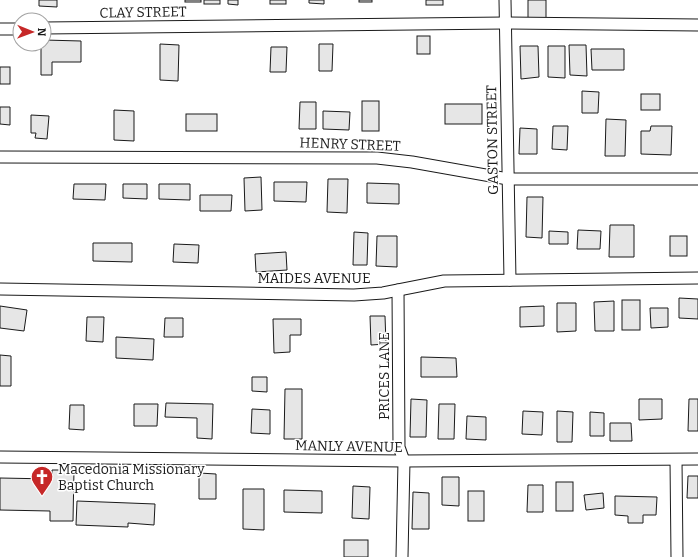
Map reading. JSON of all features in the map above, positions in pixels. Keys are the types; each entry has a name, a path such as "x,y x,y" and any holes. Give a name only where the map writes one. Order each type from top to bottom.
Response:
{"street":[{"name":"GASTON STREET","path":"505,0 510,280"},
{"name":"CLAY STREET","path":"52,28 505,23 698,25"},
{"path":"0,29 12,29"},
{"name":"HENRY STREET","path":"0,157 377,158 412,162 508,179 698,179"},
{"name":"MAIDES AVENUE","path":"0,289 354,296 383,293 444,281 698,278"},
{"name":"PRICES LANE","path":"398,290 399,448 404,461 402,557"},
{"name":"MANLY AVENUE","path":"0,457 404,461 698,459"},
{"path":"676,460 677,557"}],"building":[{"path":"39,0 57,0 57,7 39,6"},
{"path":"185,0 201,0 201,2 185,2"},
{"path":"204,0 220,0 220,4 204,4"},
{"path":"228,0 238,0 238,5 228,4"},
{"path":"270,0 286,0 286,4 270,4"},
{"path":"309,0 324,0 324,4 309,3"},
{"path":"359,0 372,0 372,2 359,2"},
{"path":"426,0 443,0 443,5 426,5"},
{"path":"528,0 546,0 546,18 528,18"},
{"path":"417,36 430,36 430,54 417,54"},
{"path":"52,40 81,41 81,62 52,62 52,75 41,75 41,52 52,52"},
{"path":"160,44 179,45 178,81 160,80"},
{"path":"319,44 333,44 332,71 319,71"},
{"path":"569,45 586,45 587,76 570,75"},
{"path":"520,46 538,46 539,77 521,79"},
{"path":"548,46 565,46 565,78 548,77"},
{"path":"271,47 287,47 286,72 270,72"},
{"path":"591,49 624,49 624,70 592,70"},
{"path":"0,67 10,67 10,84 0,84"},
{"path":"582,91 599,92 598,113 582,113"},
{"path":"641,94 660,94 660,110 641,110"},
{"path":"362,101 379,101 379,131 362,131"},
{"path":"300,102 316,102 316,129 299,129"},
{"path":"445,104 482,104 482,124 445,124"},
{"path":"0,107 10,107 10,125 0,124"},
{"path":"114,110 134,111 134,141 114,140"},
{"path":"323,111 350,112 349,130 323,129"},
{"path":"186,114 217,114 217,131 186,131"},
{"path":"31,115 49,116 47,139 35,138 36,133 31,133"},
{"path":"606,119 626,120 625,156 605,156"},
{"path":"553,126 568,126 567,150 552,149"},
{"path":"651,126 672,126 671,155 641,154 641,131 650,131"},
{"path":"520,128 537,129 537,154 519,154"},
{"path":"261,177 262,210 245,211 244,178"},
{"path":"328,179 348,179 347,213 327,212"},
{"path":"274,182 307,182 306,202 274,201"},
{"path":"367,183 399,184 399,204 367,203"},
{"path":"74,184 106,184 105,200 73,199"},
{"path":"123,184 147,184 147,199 123,198"},
{"path":"159,184 190,184 190,200 159,199"},
{"path":"200,195 232,195 231,211 200,211"},
{"path":"527,197 543,197 542,238 526,237"},
{"path":"610,225 634,225 634,257 609,257"},
{"path":"578,230 601,231 600,249 577,249"},
{"path":"549,231 568,232 568,244 549,244"},
{"path":"354,232 368,233 367,265 353,265"},
{"path":"377,236 397,236 397,267 376,266"},
{"path":"670,236 687,236 687,256 670,256"},
{"path":"93,243 132,243 132,262 93,261"},
{"path":"174,244 199,245 198,263 173,262"},
{"path":"286,252 287,270 256,272 255,254"},
{"path":"679,298 698,299 698,319 679,318"},
{"path":"622,300 640,300 640,330 622,330"},
{"path":"614,301 614,331 595,331 594,302"},
{"path":"557,303 576,303 576,331 557,332"},
{"path":"0,306 27,310 24,331 0,328"},
{"path":"544,306 544,326 520,327 520,307"},
{"path":"650,308 668,308 668,327 651,328"},
{"path":"370,316 385,316 386,344 371,345"},
{"path":"87,317 104,317 103,342 86,341"},
{"path":"165,318 183,318 183,337 164,337"},
{"path":"273,319 301,319 301,335 290,335 290,352 274,353"},
{"path":"116,337 154,339 153,360 116,358"},
{"path":"0,355 11,356 11,386 0,386"},
{"path":"421,357 456,358 457,377 421,377"},
{"path":"252,377 267,377 267,392 252,391"},
{"path":"285,389 302,389 302,439 284,439"},
{"path":"411,399 427,400 426,437 410,437"},
{"path":"639,399 662,399 662,419 639,420"},
{"path":"689,399 698,399 698,431 688,431"},
{"path":"166,403 213,404 212,439 197,438 197,418 165,417"},
{"path":"134,404 158,404 157,426 134,426"},
{"path":"439,404 455,404 454,439 438,439"},
{"path":"70,405 84,405 84,430 69,429"},
{"path":"252,409 270,410 270,434 251,433"},
{"path":"523,411 543,412 542,435 522,434"},
{"path":"557,411 573,412 572,442 557,442"},
{"path":"590,412 604,413 604,436 590,436"},
{"path":"467,416 486,417 486,440 466,439"},
{"path":"610,423 631,423 632,441 610,441"},
{"path":"52,470 74,470 73,521 50,521 50,511 0,510 0,478 52,479"},
{"path":"199,473 216,474 216,499 199,499"},
{"path":"688,476 698,476 698,498 687,498"},
{"path":"442,477 459,477 459,506 442,505"},
{"path":"556,482 573,482 573,511 556,511"},
{"path":"528,485 543,485 543,512 527,512"},
{"path":"353,486 370,487 369,519 352,518"},
{"path":"243,489 264,489 264,530 243,529"},
{"path":"284,490 322,491 322,513 284,512"},
{"path":"468,491 484,491 484,521 468,521"},
{"path":"413,492 429,493 429,529 412,529"},
{"path":"603,493 604,508 586,510 584,495"},
{"path":"615,496 657,497 656,515 643,515 643,523 628,523 628,516 615,515"},
{"path":"77,501 155,504 154,525 128,523 128,527 76,525"},
{"path":"344,540 368,540 368,557 344,557"}],"place":[{"name":"Macedonia Missionary Baptist Church","path":"42,496"}]}
